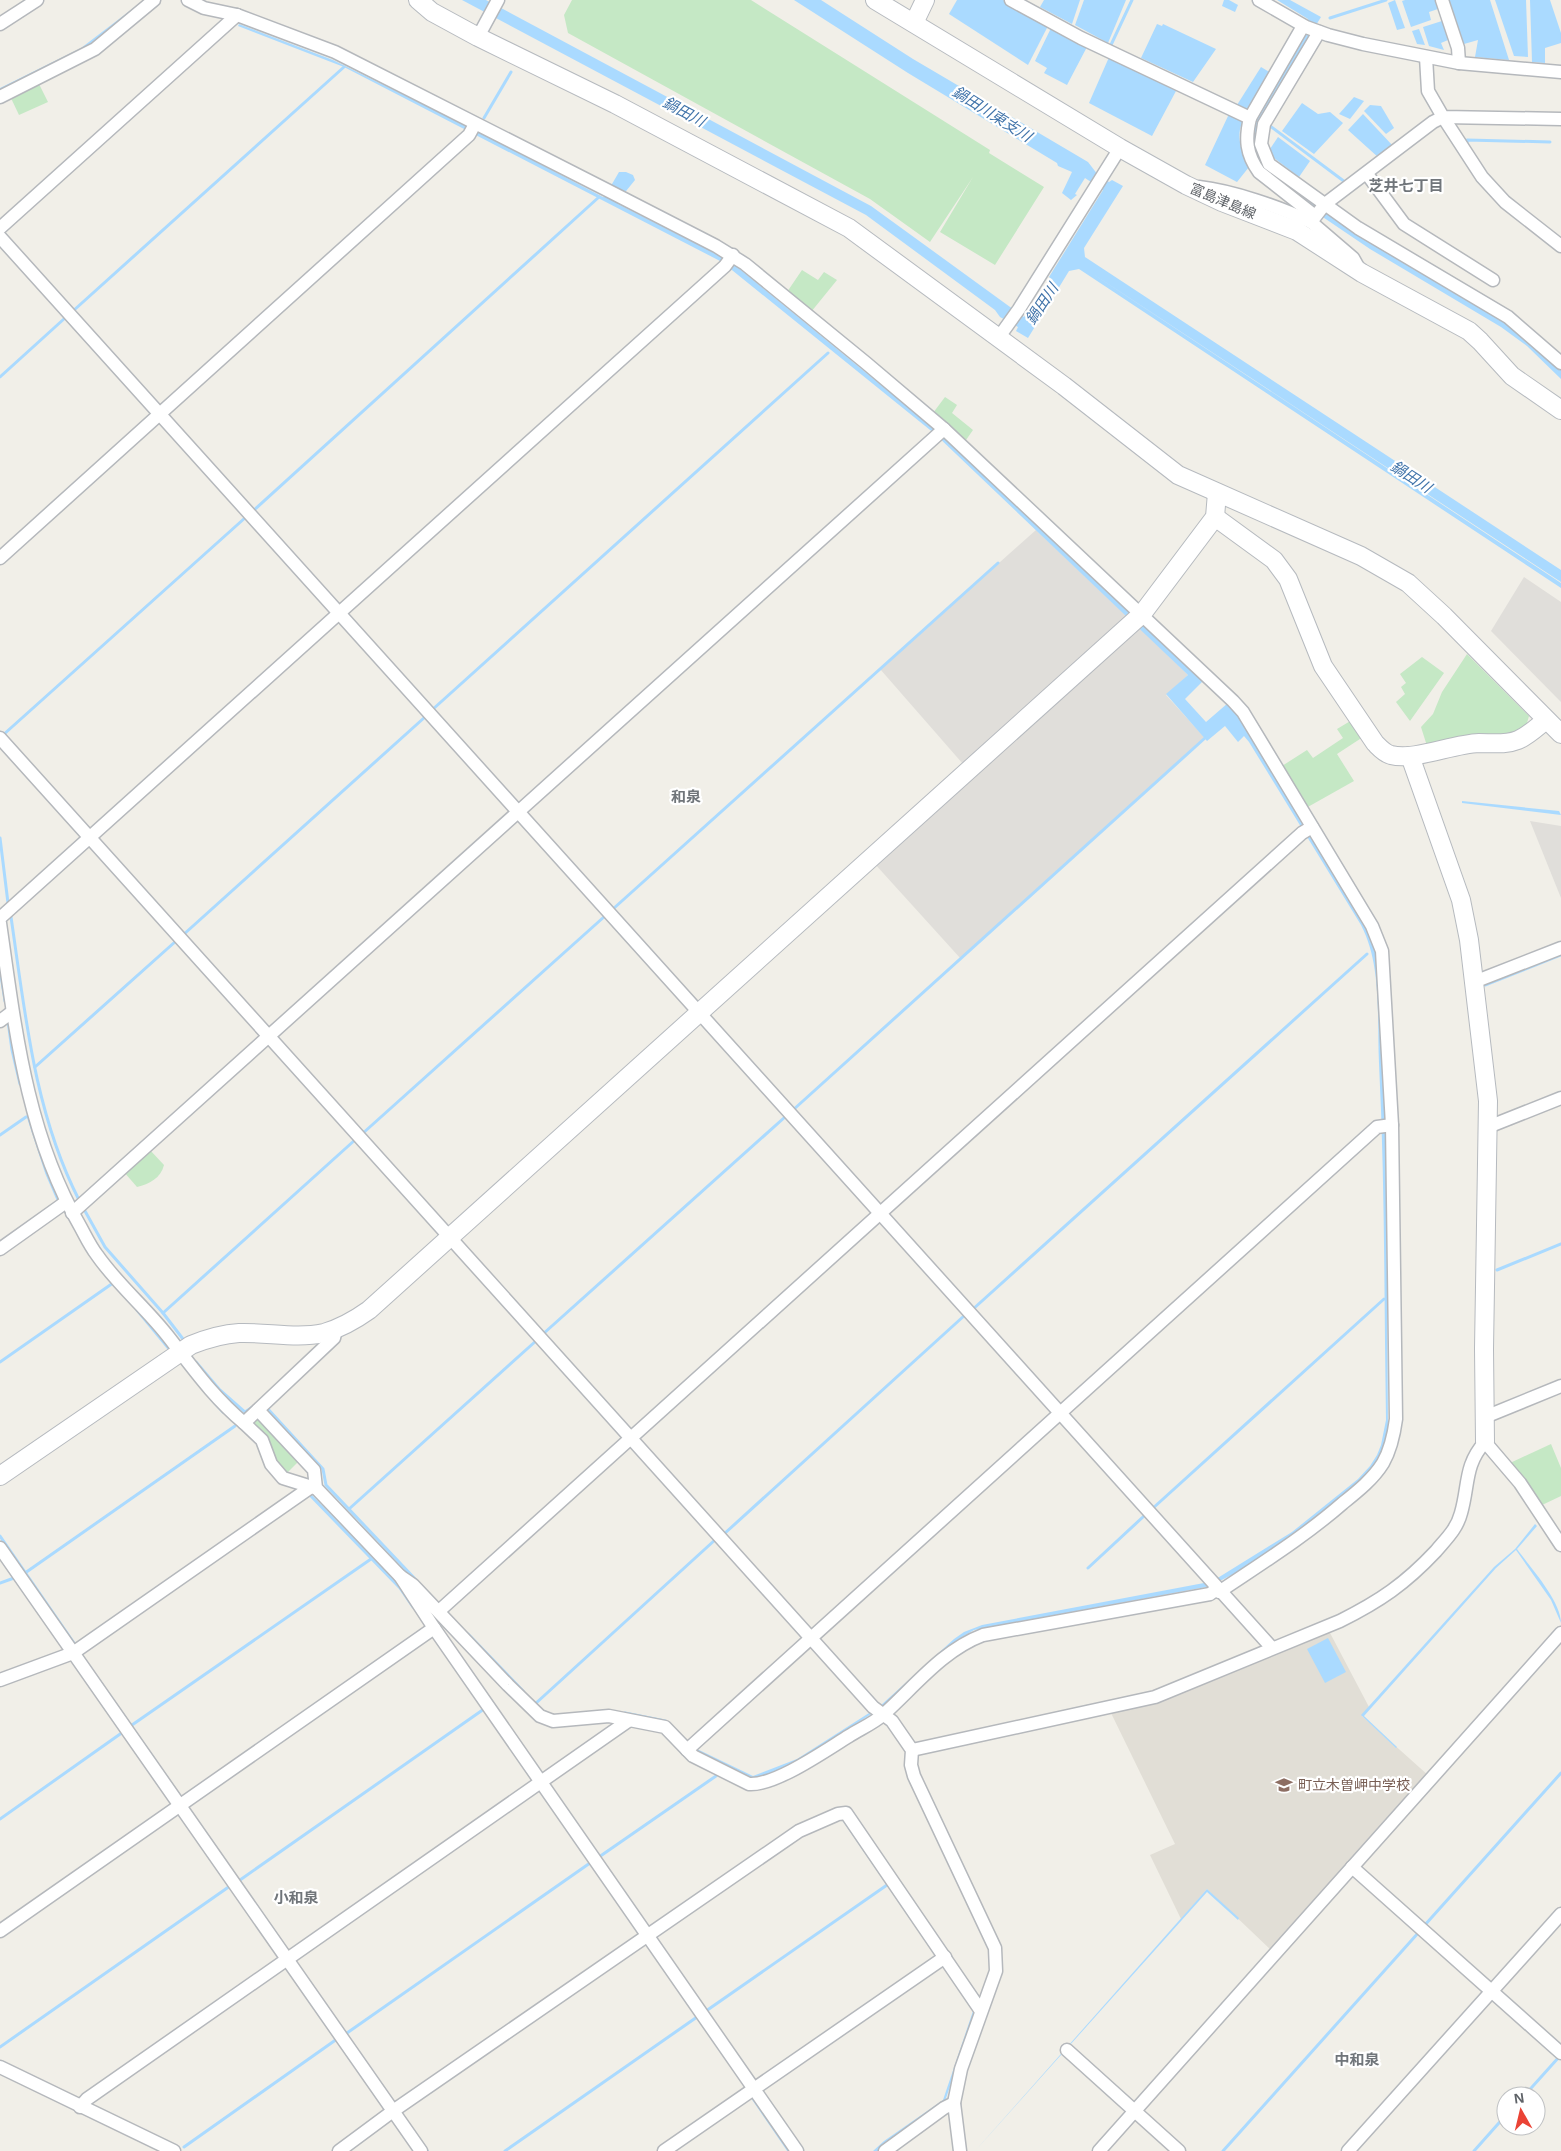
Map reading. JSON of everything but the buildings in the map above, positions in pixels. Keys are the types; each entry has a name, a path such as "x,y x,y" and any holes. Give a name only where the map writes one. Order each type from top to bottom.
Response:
{"street":[{"path":"0,24 37,0"},
{"path":"0,97 94,49 154,0"},
{"path":"0,923 20,1056 41,1141 69,1208 97,1256 167,1335 178,1352 221,1404 262,1440 271,1464 283,1478 309,1489 400,1576 413,1584 508,1685 540,1716 554,1721 609,1716 665,1727 693,1756 754,1784 763,1782 792,1770 878,1712 960,1645 983,1635 1210,1594 1215,1587 1299,1539 1362,1488 1382,1464 1392,1442 1396,1419 1385,1126 1382,951 1372,926 1307,830 1243,712 1137,618 866,363 729,260 617,195 473,129 335,52 238,16 204,8 188,0"},
{"path":"418,0 432,12 478,37 615,104 822,213 857,234 1003,332 1064,386 1178,475 1361,556 1408,583 1444,616 1561,734"},
{"name":"富島津島線","path":"876,0 1120,148 1186,185 1297,231 1362,273 1468,332 1480,340 1512,376 1561,410"},
{"path":"914,23 925,0"},
{"path":"1011,0 1081,38 1250,118"},
{"path":"1259,0 1304,27 1363,44 1458,63 1561,72"},
{"path":"1442,0 1458,48 1458,63"},
{"path":"478,37 497,2"},
{"path":"0,228 238,16"},
{"path":"1304,27 1250,118 1247,130 1247,147 1253,164 1268,180 1317,214 1358,228 1508,317 1561,364"},
{"path":"1319,32 1264,124 1261,137 1263,150 1269,164 1317,214 1353,258 1362,273"},
{"path":"1426,57 1428,91 1482,177 1505,202 1560,245"},
{"path":"1186,185 1214,189 1294,214 1317,214 1433,122 1443,117 1561,119"},
{"path":"0,558 473,129"},
{"path":"1003,332 1018,312 1120,148"},
{"path":"1367,174 1408,227 1493,280"},
{"path":"0,237 1272,1648"},
{"path":"0,918 729,260"},
{"path":"0,1249 69,1208 269,1037 940,433"},
{"path":"0,1476 178,1352 201,1341 238,1333 303,1336 336,1329 369,1310 1137,618 1215,518 1217,493"},
{"path":"1215,518 1274,560 1288,579 1323,666 1375,743 1390,754 1410,756 1442,748 1477,743 1508,743 1525,737 1546,720"},
{"path":"0,738 878,1712 892,1721 912,1750 911,1765 914,1776 995,1948 996,1971 961,2068 954,2103 960,2151"},
{"path":"1410,756 1461,900 1474,982 1488,1101 1485,1442 1520,1483 1561,1545"},
{"path":"439,1611 1307,830"},
{"path":"1474,982 1561,948"},
{"path":"0,1021 12,1012"},
{"path":"1488,1127 1561,1098"},
{"path":"687,1750 1059,1413 1385,1126"},
{"path":"244,1423 334,1338 336,1329"},
{"path":"1485,1417 1561,1386"},
{"path":"0,1680 73,1653 309,1489 314,1470 258,1410"},
{"path":"912,1750 1155,1697 1368,1607 1404,1583 1450,1535 1458,1524 1462,1512 1467,1474 1478,1449 1485,1442"},
{"path":"0,1548 73,1653 183,1803 396,2109 422,2151"},
{"path":"400,1576 796,2151"},
{"path":"0,1931 434,1628"},
{"path":"1099,2151 1561,1634"},
{"path":"83,2104 628,1721"},
{"path":"339,2151 396,2109 799,1830 838,1814 846,1813 941,1959 981,2011"},
{"path":"1352,1867 1561,2053"},
{"path":"1348,2151 1561,1914"},
{"path":"664,2151 941,1959"},
{"path":"1066,2050 1179,2151"},
{"path":"0,2067 83,2104 174,2151"},
{"path":"885,2151 944,2108 954,2103"}],"shaded area":[{"path":"1036,530 1128,617 963,764 880,669"},
{"path":"1524,577 1561,602 1561,702 1491,631"},
{"path":"1138,626 1188,675 1166,695 1205,738 961,959 874,863"},
{"path":"1530,821 1561,826 1561,898"},
{"name":"町立木曽岬中学校","path":"1329,1631 1369,1707 1362,1716 1429,1776 1272,1951 1207,1889 1181,1919 1150,1855 1175,1844 1111,1713"}],"green space":[{"path":"572,0 751,0 990,150 989,153 1044,187 995,265 940,232 973,177 930,242 870,199 568,33 564,15"},
{"path":"38,82 48,102 19,115 10,96"},
{"path":"802,270 818,280 824,272 837,280 811,312 787,292"},
{"path":"945,397 957,405 952,413 973,430 966,440 962,440 933,413"},
{"path":"1467,654 1529,716 1525,730 1518,736 1427,746 1421,727 1433,714 1442,692"},
{"path":"1422,657 1444,673 1410,721 1396,702 1405,694 1401,687 1406,683 1400,674"},
{"path":"1352,720 1363,737 1337,754 1354,781 1306,808 1282,766 1307,750 1313,758 1343,738 1337,729"},
{"path":"149,1149 164,1165 160,1174 154,1180 137,1187 124,1172"},
{"path":"256,1417 300,1460 285,1475 249,1424"},
{"path":"1551,1444 1561,1468 1561,1496 1540,1506 1510,1463"}],"water":[{"path":"144,0 148,0 83,49 0,91 0,88 81,48"},
{"path":"462,0 486,0 871,206 1024,317 1032,305 1036,306 1053,280 1049,277 1103,190 1085,178 1075,194 1077,195 1071,200 1062,193 1072,172 1058,166 1057,163 908,73 794,0 821,0 913,59 1088,162 1098,175 1109,182 1112,180 1123,186 1084,248 1085,257 1561,570 1561,582 1081,266 1561,583 1561,588 1079,269 1069,271 1028,338 1016,331 1018,327 1000,317 995,310 866,215"},
{"path":"957,0 1003,0 1049,24 1028,65 949,14"},
{"path":"1044,0 1080,0 1072,24 1040,7"},
{"path":"1084,0 1126,0 1108,43 1075,25"},
{"path":"1224,0 1229,0 1238,5 1235,12 1222,6"},
{"path":"1277,0 1290,0 1321,17 1259,124 1258,152 1349,228 1374,245 1509,324 1561,369 1561,379 1527,346 1501,327 1370,249 1308,207 1262,171 1249,145 1251,127 1309,22 1308,19"},
{"path":"1395,0 1405,28 1397,30 1388,3"},
{"path":"1435,0 1438,9 1429,12 1431,20 1411,27 1402,1"},
{"path":"1448,0 1490,0 1509,60 1475,57 1478,40 1464,44"},
{"path":"1495,0 1526,0 1528,57 1514,56"},
{"path":"1530,0 1550,0 1561,33 1561,43 1545,48 1545,63 1532,62"},
{"path":"1442,21 1448,40 1441,43 1444,50 1429,46 1423,27"},
{"path":"239,24 333,60 471,128 603,197 611,197 612,184 619,172 633,175 635,180 618,201 618,204 730,261 937,431 1203,681 1185,699 1206,722 1228,703 1240,715 1368,932 1375,949 1379,978 1386,1128 1388,1431 1382,1451 1371,1469 1361,1480 1270,1552 1222,1580 1206,1587 974,1630 957,1640 882,1707 799,1761 758,1778 750,1778 695,1751 697,1749 753,1776 797,1759 880,1706 964,1632 982,1625 1204,1583 1216,1579 1292,1532 1358,1479 1370,1466 1381,1445 1386,1420 1384,1242 1377,992 1368,941 1361,925 1244,736 1238,742 1225,726 1207,741 1166,694 1188,675 935,434 722,262 344,67 238,26"},
{"path":"1157,24 1162,26 1163,24 1216,49 1193,82 1141,58"},
{"path":"1052,26 1088,45 1067,85 1044,73 1047,68 1035,61"},
{"path":"1419,29 1425,45 1417,44 1412,31"},
{"path":"1110,55 1176,91 1152,136 1089,103"},
{"path":"1261,67 1271,73 1247,110 1237,105"},
{"path":"1354,97 1364,101 1350,119 1339,114"},
{"path":"1302,103 1318,114 1330,112 1343,123 1314,154 1282,131"},
{"path":"1370,105 1381,106 1394,128 1386,134 1364,111"},
{"path":"1229,114 1243,121 1240,138 1242,150 1249,167 1237,182 1205,165"},
{"path":"1363,114 1393,146 1379,158 1348,130"},
{"path":"1278,137 1310,161 1299,177 1274,158 1270,149"},
{"path":"1462,801 1559,811 1561,815 1462,803"},
{"path":"1535,1524 1537,1526 1517,1549 1551,1595 1560,1614 1561,1623 1551,1600 1516,1550 1496,1568 1364,1716 1396,1748 1361,1715 1494,1567 1515,1549"},
{"path":"1328,1638 1346,1672 1325,1683 1307,1649"},
{"path":"81,1652 429,2151 426,2151"},
{"path":"845,1819 976,2011 945,2101 878,2151 873,2151 884,2141 943,2100 973,2011 842,1820"},
{"path":"1207,1889 1239,1918 1238,1920 1207,1892 975,2151"}],"waterway":[{"path":"1110,47 1132,0"},
{"path":"1330,18 1386,0"},
{"path":"73,311 344,67"},
{"path":"484,118 511,72"},
{"path":"1270,126 1345,182"},
{"path":"1467,144 1467,140 1550,142"},
{"path":"253,511 599,197"},
{"path":"0,377 65,318"},
{"path":"432,710 828,353"},
{"path":"3,735 246,517"},
{"path":"613,909 998,563"},
{"path":"183,935 425,717"},
{"path":"793,1110 1205,738"},
{"path":"0,838 8,903"},
{"path":"362,1134 605,916"},
{"path":"11,917 27,1025 41,1097 51,1132 79,1200"},
{"path":"35,1067 176,941"},
{"path":"972,1310 1367,954"},
{"path":"1485,985 1561,955"},
{"path":"0,969 5,1001"},
{"path":"8,1021 20,1084"},
{"path":"28,1116 47,1174 59,1202"},
{"path":"0,1135 26,1117"},
{"path":"543,1334 785,1117"},
{"path":"163,1313 356,1139"},
{"path":"85,1211 105,1247 163,1313 183,1339"},
{"path":"1497,1270 1561,1244"},
{"path":"0,1362 113,1283"},
{"path":"1152,1509 1384,1299"},
{"path":"137,1310 170,1350"},
{"path":"724,1534 965,1315"},
{"path":"349,1509 537,1340"},
{"path":"196,1362 219,1389 245,1412 254,1406"},
{"path":"212,1400 223,1412"},
{"path":"267,1408 323,1469 326,1485 417,1581"},
{"path":"25,1573 235,1426"},
{"path":"309,1494 400,1588 413,1607"},
{"path":"1088,1568 1144,1516"},
{"path":"0,1536 76,1646"},
{"path":"535,1704 716,1539"},
{"path":"132,1725 371,1559"},
{"path":"0,1583 14,1578"},
{"path":"468,1634 523,1691"},
{"path":"240,1880 484,1709"},
{"path":"625,1713 665,1721"},
{"path":"0,1819 123,1732"},
{"path":"1424,1926 1561,1773"},
{"path":"599,1857 716,1776"},
{"path":"347,2033 590,1863"},
{"path":"706,2011 887,1885"},
{"path":"0,2047 230,1886"},
{"path":"1223,2151 1419,1932"},
{"path":"505,2151 697,2017"},
{"path":"184,2147 337,2039"},
{"path":"1533,2086 1559,2057"},
{"path":"752,2097 789,2151"},
{"path":"1474,2151 1496,2126"}],"place":[{"name":"町立木曽岬中学校","path":"1284,1785"}],"district":[{"name":"芝井七丁目","path":"1406,186"},
{"name":"和泉","path":"686,797"},
{"name":"小和泉","path":"296,1898"},
{"name":"中和泉","path":"1357,2060"}],"water label":[{"name":"鍋田川","path":"684,112"},
{"name":"鍋田川東支川","path":"992,114"},
{"name":"鍋田川","path":"1042,304"},
{"name":"鍋田川","path":"1411,477"}]}
